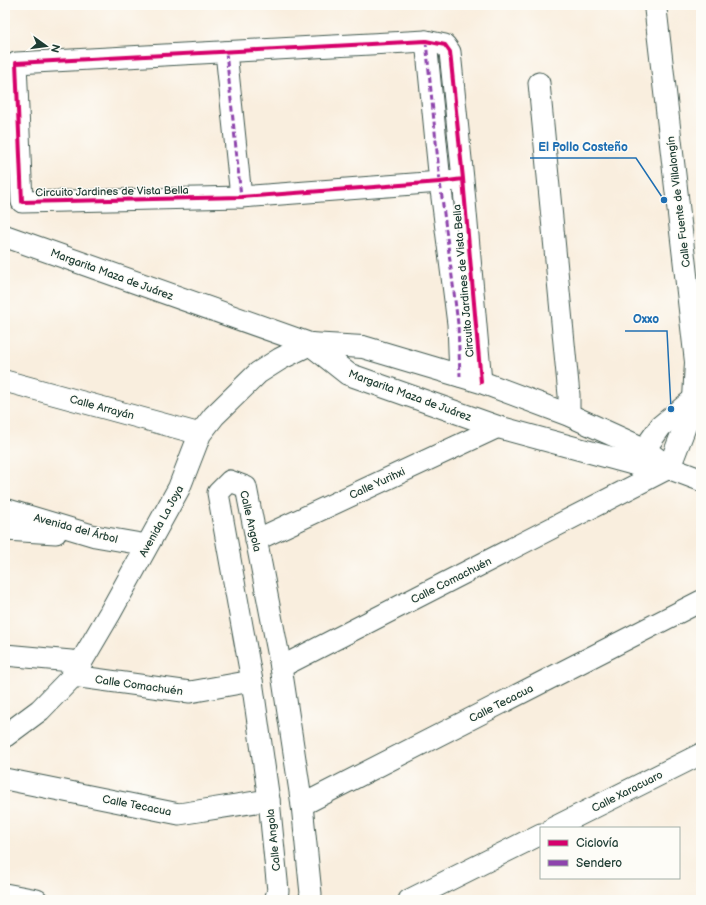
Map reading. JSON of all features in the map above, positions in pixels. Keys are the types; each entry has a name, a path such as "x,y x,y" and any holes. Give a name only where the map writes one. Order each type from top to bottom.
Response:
{"main road":[{"name":"Calle Fuente de Villalongín","path":"655,5 696,362 694,399 669,468"},
{"name":"Margarita Maza de Juárez","path":"5,236 310,344 363,348 481,382 569,415 639,457"},
{"name":"Margarita Maza de Juárez","path":"310,344 348,374 498,427 639,457 701,480"},
{"name":"Avenida La Joya","path":"5,736 40,710 78,669 180,488 200,434 214,416 258,373 280,359 310,344"},
{"path":"639,457 661,426 694,399"}],"street":[{"name":"Circuito Jardines de Vista Bella","path":"426,41 440,182 458,324 460,376"},
{"name":"Circuito Jardines de Vista Bella","path":"463,179 241,197 22,202 16,63 426,41 445,45 450,52 463,179 481,382"},
{"path":"226,52 241,197"},
{"path":"539,83 570,395 569,415"},
{"name":"Calle Arrayán","path":"5,381 200,434"},
{"name":"Calle Yurihxi","path":"256,540 498,427"},
{"path":"621,494 639,457"},
{"name":"Calle Comachuén","path":"281,667 621,494 669,468"},
{"name":"Calle Angola","path":"275,900 278,891 269,800 252,681 218,493 230,481 246,487 281,667 302,805 311,894 309,900"},
{"name":"Avenida del Árbol","path":"5,509 95,536 147,545"},
{"path":"5,530 95,536"},
{"name":"Calle Tecacua","path":"302,805 701,601"},
{"name":"Calle Comachuén","path":"5,655 190,692 252,681"},
{"name":"Calle Xaracuaro","path":"555,827 700,756"},
{"name":"Calle Tecacua","path":"5,779 179,814 269,800"},
{"path":"410,900 540,835"},
{"path":"5,894 36,900"}],"marked path":[{"path":"426,41 440,182 458,324 460,376"},
{"path":"226,52 241,197"}],"cycle path":[{"path":"463,179 241,197 22,202 16,63 426,41 445,45 450,52 463,179 481,382"}],"place":[{"name":"El Pollo Costeño","path":"664,200"},
{"name":"Oxxo","path":"671,409"}]}
